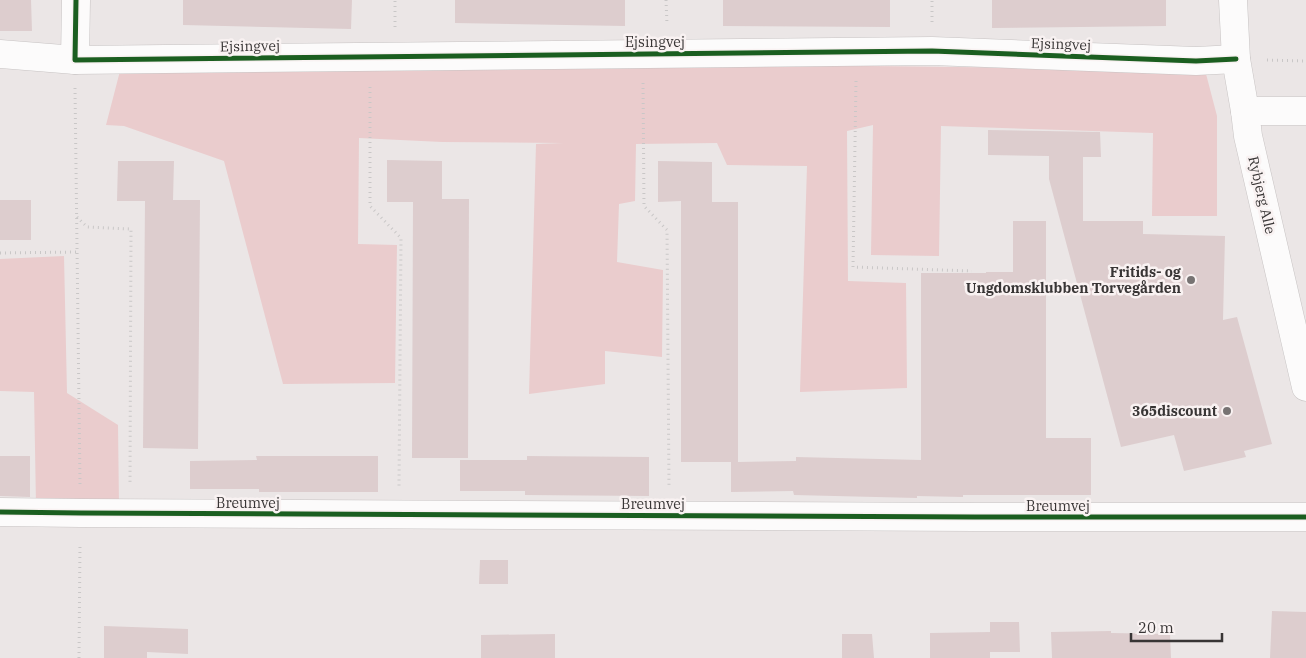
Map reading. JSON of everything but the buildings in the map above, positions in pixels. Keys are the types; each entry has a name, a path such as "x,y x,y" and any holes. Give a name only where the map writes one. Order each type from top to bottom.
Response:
{"street":[{"path":"75,60 76,0"},
{"name":"Rybjerg Alle","path":"1233,0 1236,59 1248,136 1306,387"},
{"name":"Ejsingvej","path":"0,54 75,60 932,51 1196,61 1236,59"},
{"path":"1245,111 1306,111"},
{"name":"Breumvej","path":"0,512 1306,517"}],"path":[{"path":"856,51 853,267 972,271"},
{"path":"642,54 644,206 667,230 669,516"},
{"path":"370,56 370,206 401,238 398,514"},
{"path":"1236,59 1306,61"},
{"path":"75,60 76,252 81,513 79,658"},
{"path":"76,216 87,227 131,229 130,513"},
{"path":"0,253 76,252"}],"shaded area":[{"path":"537,62 1205,70 1217,116 1217,216 1152,216 1153,133 941,126 939,256 871,255 873,125 847,131 848,281 906,283 907,388 800,392 807,166 727,165 717,143 636,144 635,201 619,204 617,262 663,270 662,357 605,351 605,384 529,394 536,144 564,143 442,142 359,138 358,244 397,245 395,383 283,384 224,161 124,126 106,125 120,71"},
{"path":"64,256 67,393 118,425 119,506 36,505 34,392 0,391 0,259"}],"cycle path":[{"path":"76,0 75,60 932,51 1196,61 1236,59"},
{"path":"0,512 1306,517"}],"place":[{"name":"Fritids- og Ungdomsklubben Torvegården","path":"1191,280"},
{"name":"365discount","path":"1227,411"}]}
